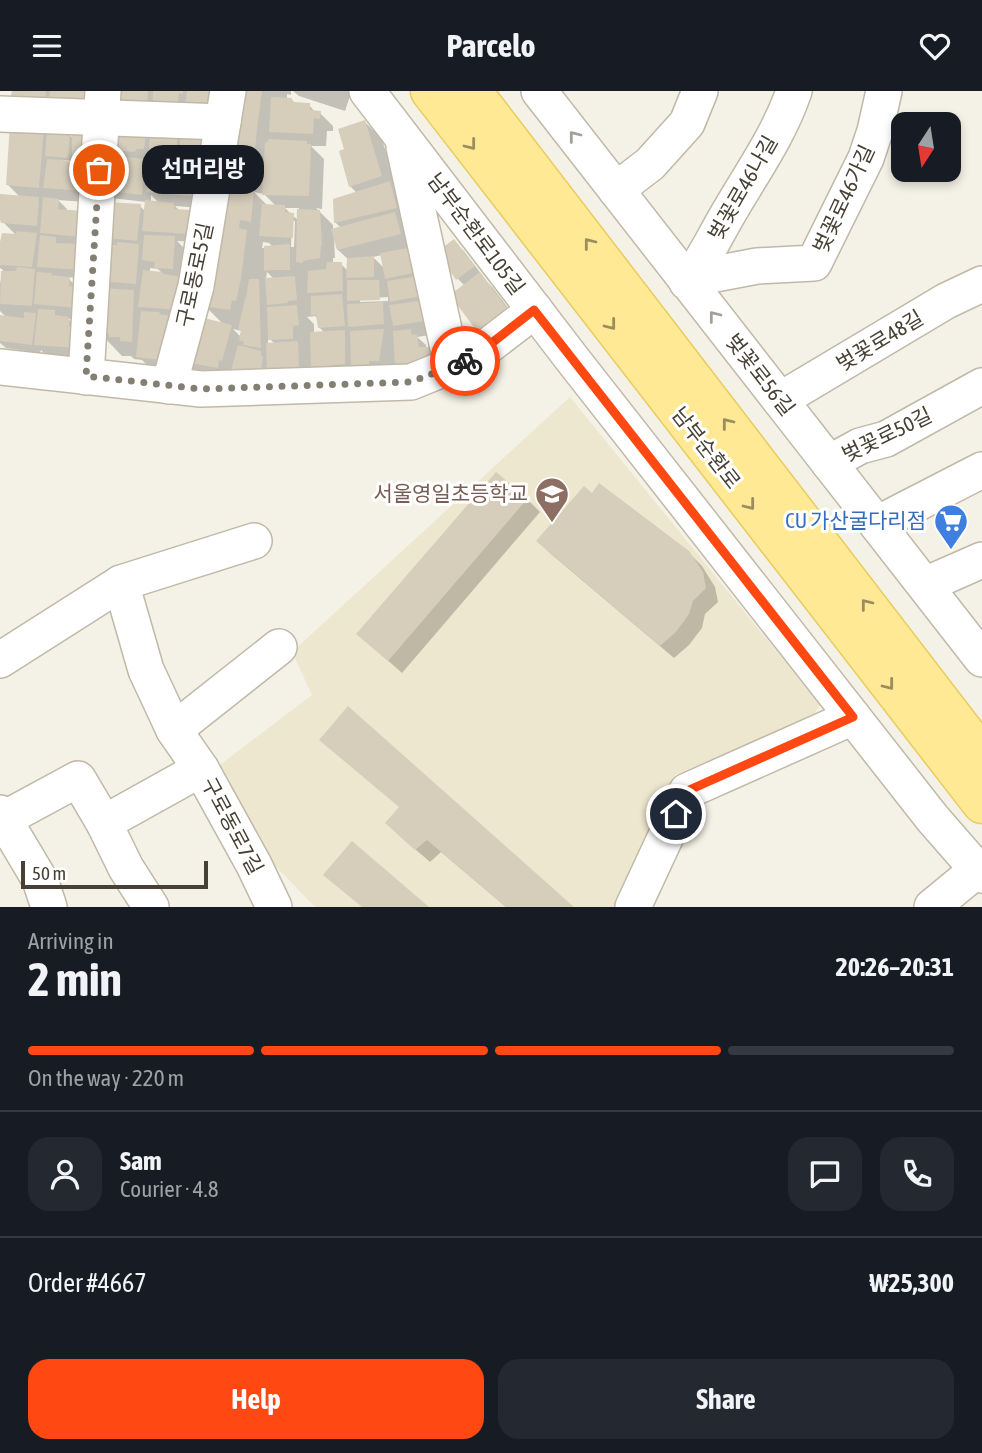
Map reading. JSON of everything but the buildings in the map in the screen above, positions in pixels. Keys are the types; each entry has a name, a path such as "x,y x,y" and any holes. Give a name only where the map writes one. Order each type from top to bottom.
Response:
{"main road":[{"name":"남부순환로","path":"430,91 982,804"},
{"name":"남부순환로","path":"472,91 982,755"}],"street":[{"name":"남부순환로105길","path":"367,91 534,310 853,717 933,819 980,873 932,907"},
{"name":"벚꽃로56길","path":"539,91 925,585 969,619 982,659"},
{"path":"616,190 650,164 687,123 700,91"},
{"name":"벚꽃로46나길","path":"687,282 699,266 767,148 794,91"},
{"name":"벚꽃로46가길","path":"687,282 757,266 814,263 866,158 884,91"},
{"path":"86,376 103,105"},
{"name":"구로동로5길","path":"0,114 103,105 226,106 196,286 169,386"},
{"path":"401,135 452,366"},
{"name":"벚꽃로48길","path":"780,400 946,301 982,284"},
{"path":"0,367 201,389 411,382 475,356 534,310"},
{"name":"벚꽃로50길","path":"829,463 860,446 886,439 982,386"},
{"path":"877,524 982,470"},
{"path":"0,660 121,583 254,541"},
{"path":"925,585 982,560"},
{"path":"121,583 146,670 174,730 201,769"},
{"path":"174,730 279,647"},
{"path":"633,907 687,791 853,717"},
{"name":"구로동로7길","path":"104,823 201,769 274,907"},
{"path":"49,907 40,880 2,816 78,779 126,868 151,907"}],"shaded area":[{"name":"서울영일초등학교","path":"570,397 820,705 812,717 675,775 614,907 315,907 259,849 212,771 312,695 292,652"}],"way so far":[{"path":"99,170 86,376 201,389 411,382 465,361"}],"place":[{"name":"선머리방","path":"99,170"},
{"name":"서울영일초등학교","path":"552,524"},
{"name":"CU 가산굴다리점","path":"951,551"}],"route":[{"path":"465,361 534,310 853,717 687,791 676,814"}]}
